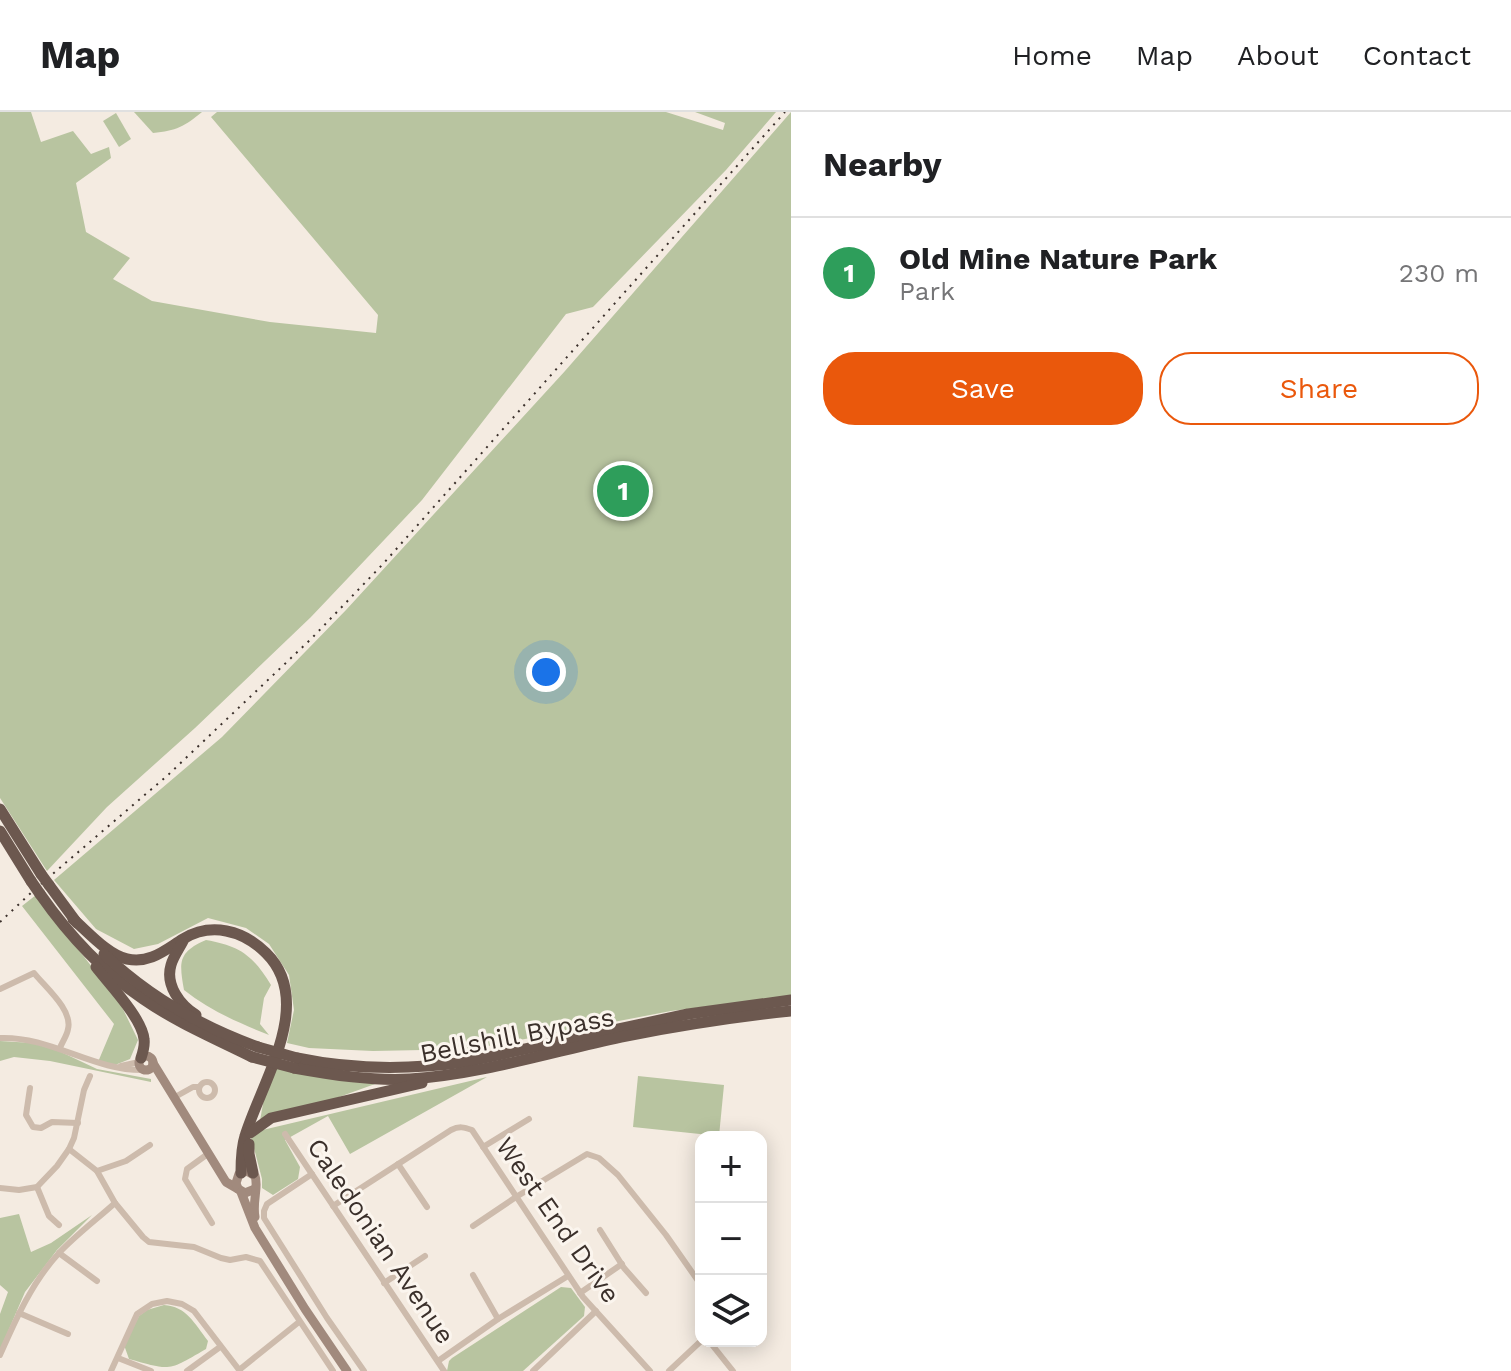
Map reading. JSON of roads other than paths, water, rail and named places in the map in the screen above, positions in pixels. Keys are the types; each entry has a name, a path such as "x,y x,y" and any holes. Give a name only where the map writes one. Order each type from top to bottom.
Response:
{"highway":[{"path":"0,809 36,878"},
{"path":"0,831 44,890 59,921 134,1016 144,1034 145,1065"},
{"path":"44,890 73,919 124,959 151,958 185,937 204,930 232,931 258,945 270,957 280,974 287,1001 285,1025 243,1141 244,1174"},
{"path":"73,919 118,968 148,991 184,1015 233,1038"},
{"path":"59,921 95,959 143,1000 171,1016 255,1052"},
{"path":"185,937 170,968 172,988 189,1010 255,1052"},
{"name":"Bellshill Bypass","path":"296,1063 381,1069 465,1062 688,1014 791,1000"},
{"name":"Bellshill Bypass","path":"255,1052 350,1077 408,1079 465,1072 690,1024 791,1011"},
{"path":"250,1133 271,1118 465,1072"},
{"path":"244,1174 252,1119"}],"main road":[{"path":"145,1065 161,1076 226,1182 240,1191 249,1193 255,1189"},
{"path":"221,1173 227,1176 244,1174 257,1182 253,1205 257,1232"},
{"path":"244,1174 236,1183 257,1232 347,1371"}],"street":[{"path":"0,989 34,973 67,1016 68,1032 60,1048"},
{"path":"0,1038 33,1041 60,1048 108,1067 145,1065"},
{"path":"0,1188 19,1190 37,1187 57,1166 69,1149 90,1076"},
{"path":"175,1097 199,1087"},
{"path":"30,1088 26,1115 33,1127 41,1128 52,1122 78,1123"},
{"path":"483,1147 529,1119"},
{"name":"West End Drive","path":"398,1164 457,1127 472,1130 580,1293 650,1371"},
{"name":"Caledonian Avenue","path":"285,1134 444,1371"},
{"path":"97,1171 126,1161 150,1145"},
{"path":"69,1149 97,1171 115,1203 149,1242 194,1247 230,1260 246,1257 260,1261 333,1371"},
{"path":"209,1153 187,1169 185,1179 212,1223"},
{"path":"473,1226 587,1154 599,1158 622,1180 695,1276"},
{"path":"333,1206 398,1164 427,1207"},
{"path":"312,1174 267,1204 264,1218 364,1371"},
{"path":"37,1187 49,1216 59,1225"},
{"path":"0,1355 19,1313 44,1272 59,1253 115,1203"},
{"path":"600,1230 646,1293"},
{"path":"59,1253 97,1281"},
{"path":"384,1283 425,1256"},
{"path":"580,1293 622,1264"},
{"path":"473,1275 498,1319"},
{"path":"438,1361 568,1276"},
{"path":"111,1371 137,1314 161,1301 173,1301 190,1308 239,1370 299,1322"},
{"path":"536,1370 596,1311"},
{"path":"19,1313 68,1334"},
{"path":"187,1371 220,1347"},
{"path":"669,1371 695,1347"},
{"path":"714,1347 733,1371"},
{"path":"118,1358 151,1371"}],"railway":[{"path":"0,922 168,775 311,639 383,564 785,112"}],"place":[{"name":"Old Mine Nature Park","path":"623,491"}]}
